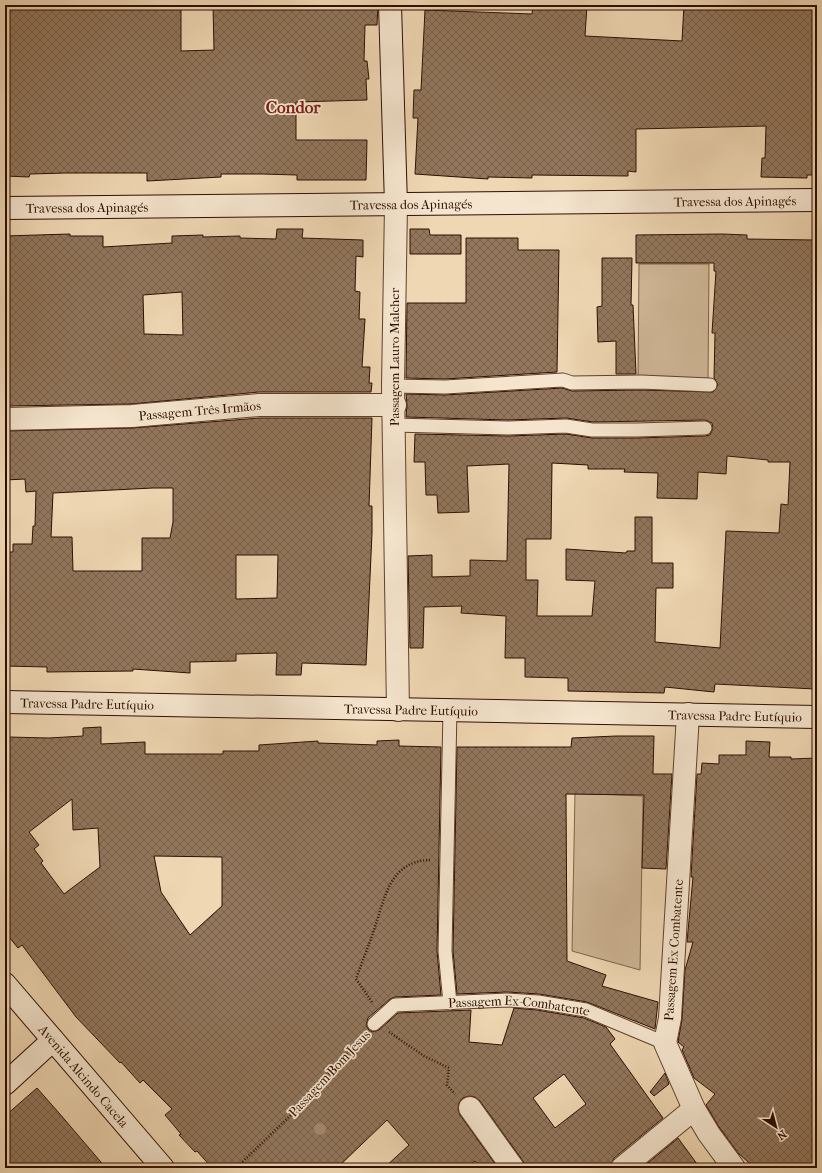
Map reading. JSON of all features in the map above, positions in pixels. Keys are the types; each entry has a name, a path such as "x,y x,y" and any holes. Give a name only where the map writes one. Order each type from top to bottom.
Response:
{"street":[{"name":"Passagem Lauro Malcher","path":"390,5 396,205 394,406 398,710"},
{"name":"Travessa dos Apinagés","path":"5,208 817,200"},
{"name":"Passagem Três Irmãos","path":"5,419 132,416 260,405 394,406"},
{"name":"Travessa Padre Eutíquio","path":"5,702 817,717"},
{"name":"Passagem Ex Combatente","path":"665,1044 670,1018 688,714"},
{"name":"Avenida Alcindo Cacela","path":"5,984 163,1168"},
{"path":"5,1084 53,1040"},
{"path":"665,1044 694,1109 709,1134 734,1168"},
{"path":"470,1108 512,1168"},
{"path":"622,1168 694,1109"}],"lane":[{"path":"394,406 445,387 563,380 572,383 640,382 710,385"},
{"path":"394,406 483,426 508,428 566,426 592,430 705,428"},
{"path":"450,710 445,951 450,1003"},
{"name":"Passagem Ex-Combatente","path":"378,1020 395,1005 507,1000 538,1002 586,1010 665,1044"}],"path":[{"path":"378,1020 356,979 382,900 391,881 409,865 418,860 447,859"},
{"name":"Passagem Bom Jesus","path":"236,1168 296,1110 378,1020 388,1031 424,1056 449,1068 447,1084 470,1108"}],"shaded area":[{"path":"639,264 709,264 708,380 638,380"},
{"path":"575,793 643,796 640,970 572,951"}],"building":[{"path":"181,5 181,51 214,50 213,5 378,5 377,25 365,25 364,61 367,61 369,79 366,79 367,100 296,102 296,140 367,140 366,180 297,180 297,175 262,174 221,174 221,177 147,181 147,173 66,173 30,174 29,177 5,176 5,6"},
{"path":"533,5 587,5 585,36 682,41 684,5 713,5 713,8 751,8 751,5 817,5 817,175 807,175 807,178 761,177 762,158 765,158 766,126 636,129 636,172 628,171 628,176 532,175 532,178 488,177 488,179 415,174 418,118 413,118 414,90 421,90 425,10 532,14"},
{"path":"277,229 303,229 302,238 363,240 363,257 356,256 355,291 360,292 359,319 365,319 362,367 370,367 369,383 372,383 371,392 259,392 131,404 5,406 5,236 70,234 70,236 103,236 103,247 172,243 172,236 240,236 240,238 276,239","holes":["182,292 183,335 144,334 143,295"]},
{"path":"410,229 429,229 430,235 461,235 461,254 410,254"},
{"path":"723,234 747,235 747,239 815,240 813,305 817,305 817,615 815,689 715,684 714,692 665,687 664,693 568,691 568,678 525,677 525,658 505,658 506,616 461,613 462,606 424,607 423,648 410,648 408,556 432,555 432,577 470,576 470,560 507,561 509,464 467,466 469,512 438,513 437,495 426,495 425,462 414,462 415,434 508,436 566,434 592,438 710,435 713,428 712,423 705,420 593,422 566,418 508,420 406,417 406,394 445,395 562,388 572,391 641,390 713,392 718,385 714,378 715,333 712,333 716,271 714,271 714,263 636,263 636,235","holes":["727,456 768,460 768,462 790,462 788,505 781,504 779,533 726,531 720,648 655,642 656,588 673,588 673,563 652,563 652,517 635,517 635,551 627,551 626,553 566,549 566,580 595,581 592,616 537,616 538,580 526,580 526,539 551,539 552,463 588,465 588,469 625,469 624,472 658,473 657,498 697,499 698,472 726,474"]},
{"path":"466,238 518,238 518,250 559,250 557,372 445,379 406,378 407,303 466,303"},
{"path":"602,258 632,258 631,305 633,305 636,374 616,374 616,341 598,342 597,307 602,306"},
{"path":"260,418 372,418 369,506 372,506 372,533 366,665 302,663 301,675 276,675 277,653 236,654 236,661 190,662 190,673 133,669 133,671 47,672 47,667 5,666 5,552 13,552 13,544 32,544 33,526 35,526 36,491 26,492 25,479 5,480 5,431 133,428","holes":["173,488 173,522 170,538 142,538 142,571 73,571 72,537 51,537 53,493","236,555 278,555 277,598 236,599"]},
{"path":"101,727 101,744 145,742 145,754 223,754 223,751 259,751 259,745 318,741 318,743 377,745 377,741 399,740 399,746 441,747 437,951 441,995 395,997 390,999 368,1018 366,1025 368,1029 372,1032 379,1030 398,1013 471,1010 469,1042 502,1045 514,1008 537,1010 584,1018 606,1027 615,1039 610,1044 663,1118 614,1158 610,1168 525,1168 523,1161 480,1101 475,1097 469,1096 463,1098 459,1103 458,1109 460,1115 498,1168 480,1168 475,1161 466,1168 384,1168 409,1145 387,1120 337,1168 212,1168 197,1151 195,1152 179,1135 181,1134 165,1115 172,1109 143,1080 140,1083 76,1017 22,945 18,948 5,932 5,780 8,737 49,738 83,736 83,728","holes":["72,799 73,830 98,828 100,867 64,894 41,863 43,861 34,849 39,845 29,832","154,856 222,857 222,906 190,935 161,892","564,1074 586,1104 555,1128 533,1098"]},
{"path":"654,736 653,774 672,774 666,869 642,868 644,795 566,794 567,961 606,975 602,986 658,1002 655,1029 587,1002 539,994 507,992 457,994 453,951 457,747 571,747 572,738"},
{"path":"746,741 770,742 769,757 791,757 791,759 817,758 817,826 813,826 813,861 817,861 813,959 817,954 817,1168 755,1168 739,1154 719,1127 706,1105 715,1094 694,1078 682,1050 684,1047 678,1042 682,1019 685,970 693,942 687,942 693,877 691,877 697,774 701,774 702,763 719,764 719,755 746,755"},
{"path":"665,1073 669,1084 654,1096 650,1092"},
{"path":"37,1088 106,1168 5,1168 5,1116"},
{"path":"678,1138 700,1168 642,1168"}],"district":[{"name":"Condor","path":"293,107"}]}
